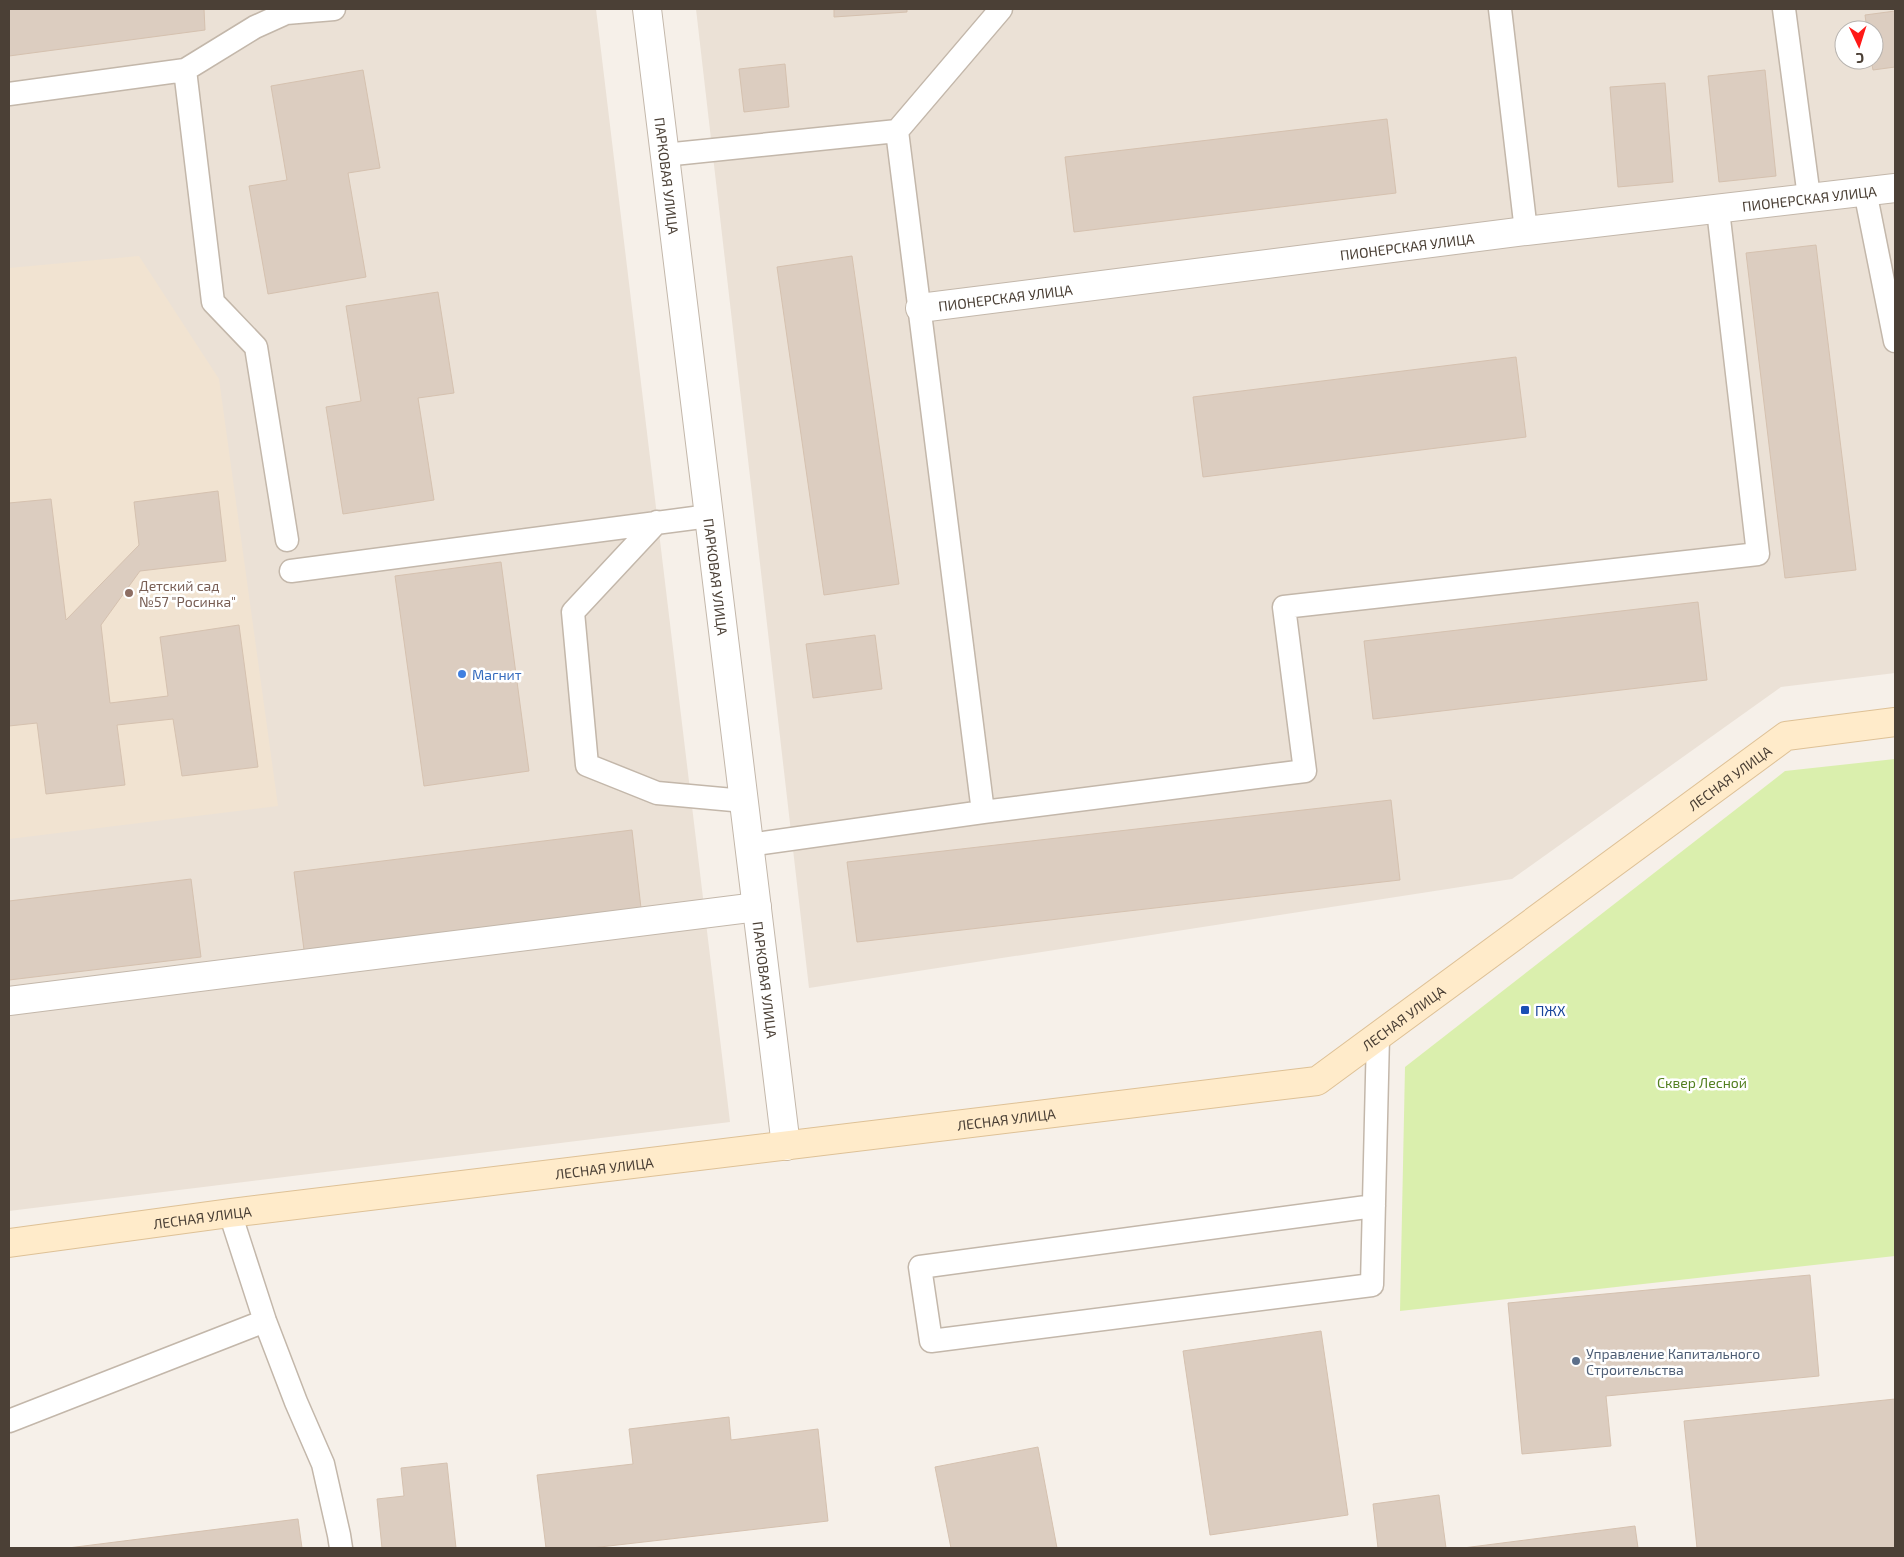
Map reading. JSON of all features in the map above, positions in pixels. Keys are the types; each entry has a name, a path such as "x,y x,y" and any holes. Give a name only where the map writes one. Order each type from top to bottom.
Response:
{"main road":[{"name":"ЛЕСНАЯ УЛИЦА","path":"9,1243 230,1214 1316,1081 1786,736 1895,722"}],"street":[{"name":"ПАРКОВАЯ УЛИЦА","path":"647,9 786,1146"},
{"name":"ПИОНЕРСКАЯ УЛИЦА","path":"920,308 1526,231 1895,188"},
{"path":"9,1001 757,907"}],"lane":[{"path":"9,94 185,70 254,18 334,9"},
{"path":"664,154 897,131 1001,9"},
{"path":"1500,9 1526,231"},
{"path":"1784,9 1809,197"},
{"path":"185,70 213,302 256,347 286,540"},
{"path":"897,131 983,812"},
{"path":"1865,191 1895,341"},
{"path":"749,844 1305,770 1284,607 1758,554 1718,210"},
{"path":"291,571 709,516"},
{"path":"657,522 572,612 587,764 657,793 744,801"},
{"path":"1374,1206 920,1267 931,1341 1372,1285 1374,1206 1378,1036"},
{"path":"230,1214 265,1321 296,1402 323,1464 341,1548"},
{"path":"9,1421 265,1321"}],"shaded area":[{"path":"9,9 596,9 730,1122 9,1211"},
{"path":"696,9 1895,9 1895,673 1781,687 1512,879 809,988"},
{"name":"Детский сад №57 \"Росинка\"","path":"139,256 219,379 278,806 9,839 9,268"}],"green space":[{"name":"Сквер Лесной","path":"1895,759 1895,1256 1400,1311 1405,1067 1785,771"}],"building":[{"path":"9,9 204,9 205,30 9,56"},
{"path":"834,9 907,9 907,12 834,17"},
{"path":"1895,11 1895,67 1884,68 1884,20 1866,20 1865,15"},
{"path":"785,64 789,107 744,112 739,69"},
{"path":"363,70 380,168 348,173 366,277 268,294 249,186 287,180 271,86"},
{"path":"1765,70 1776,176 1719,182 1708,76"},
{"path":"1665,83 1673,182 1618,187 1610,87"},
{"path":"1387,119 1396,193 1074,232 1065,157"},
{"path":"1816,245 1856,570 1785,578 1746,253"},
{"path":"852,256 899,584 824,595 777,267"},
{"path":"438,292 454,393 418,398 434,500 343,514 326,407 361,401 346,306"},
{"path":"1516,357 1526,437 1203,477 1193,397"},
{"path":"218,491 226,561 140,571 101,625 110,703 168,696 160,637 239,625 258,767 182,776 173,719 117,725 125,785 46,794 37,723 9,726 9,503 51,499 66,620 139,545 134,502"},
{"name":"Магнит","path":"501,562 529,771 424,786 395,576"},
{"path":"1698,602 1707,680 1373,719 1364,641"},
{"path":"875,635 882,689 813,698 806,644"},
{"path":"1391,800 1400,880 857,942 847,862"},
{"path":"632,830 641,908 304,950 294,872"},
{"path":"191,879 201,957 9,980 9,901"},
{"path":"1810,1275 1819,1376 1606,1396 1611,1446 1522,1454 1508,1303"},
{"path":"1321,1331 1348,1515 1210,1535 1183,1351"},
{"path":"1895,1399 1895,1548 1697,1548 1684,1421"},
{"path":"729,1417 731,1440 818,1429 828,1521 591,1548 546,1548 537,1475 633,1464 629,1429"},
{"path":"1038,1447 1057,1548 951,1548 935,1467"},
{"path":"447,1463 456,1548 382,1548 377,1499 404,1496 401,1468"},
{"path":"1439,1495 1446,1548 1378,1548 1373,1504"},
{"path":"298,1519 302,1548 68,1548"},
{"path":"1635,1526 1638,1548 1463,1548"}],"place":[{"name":"Детский сад №57 \"Росинка\"","path":"129,593"},
{"name":"Магнит","path":"462,674"},
{"name":"ПЖХ","path":"1525,1010"},
{"name":"Управление Капитального Строительства","path":"1576,1361"}]}
